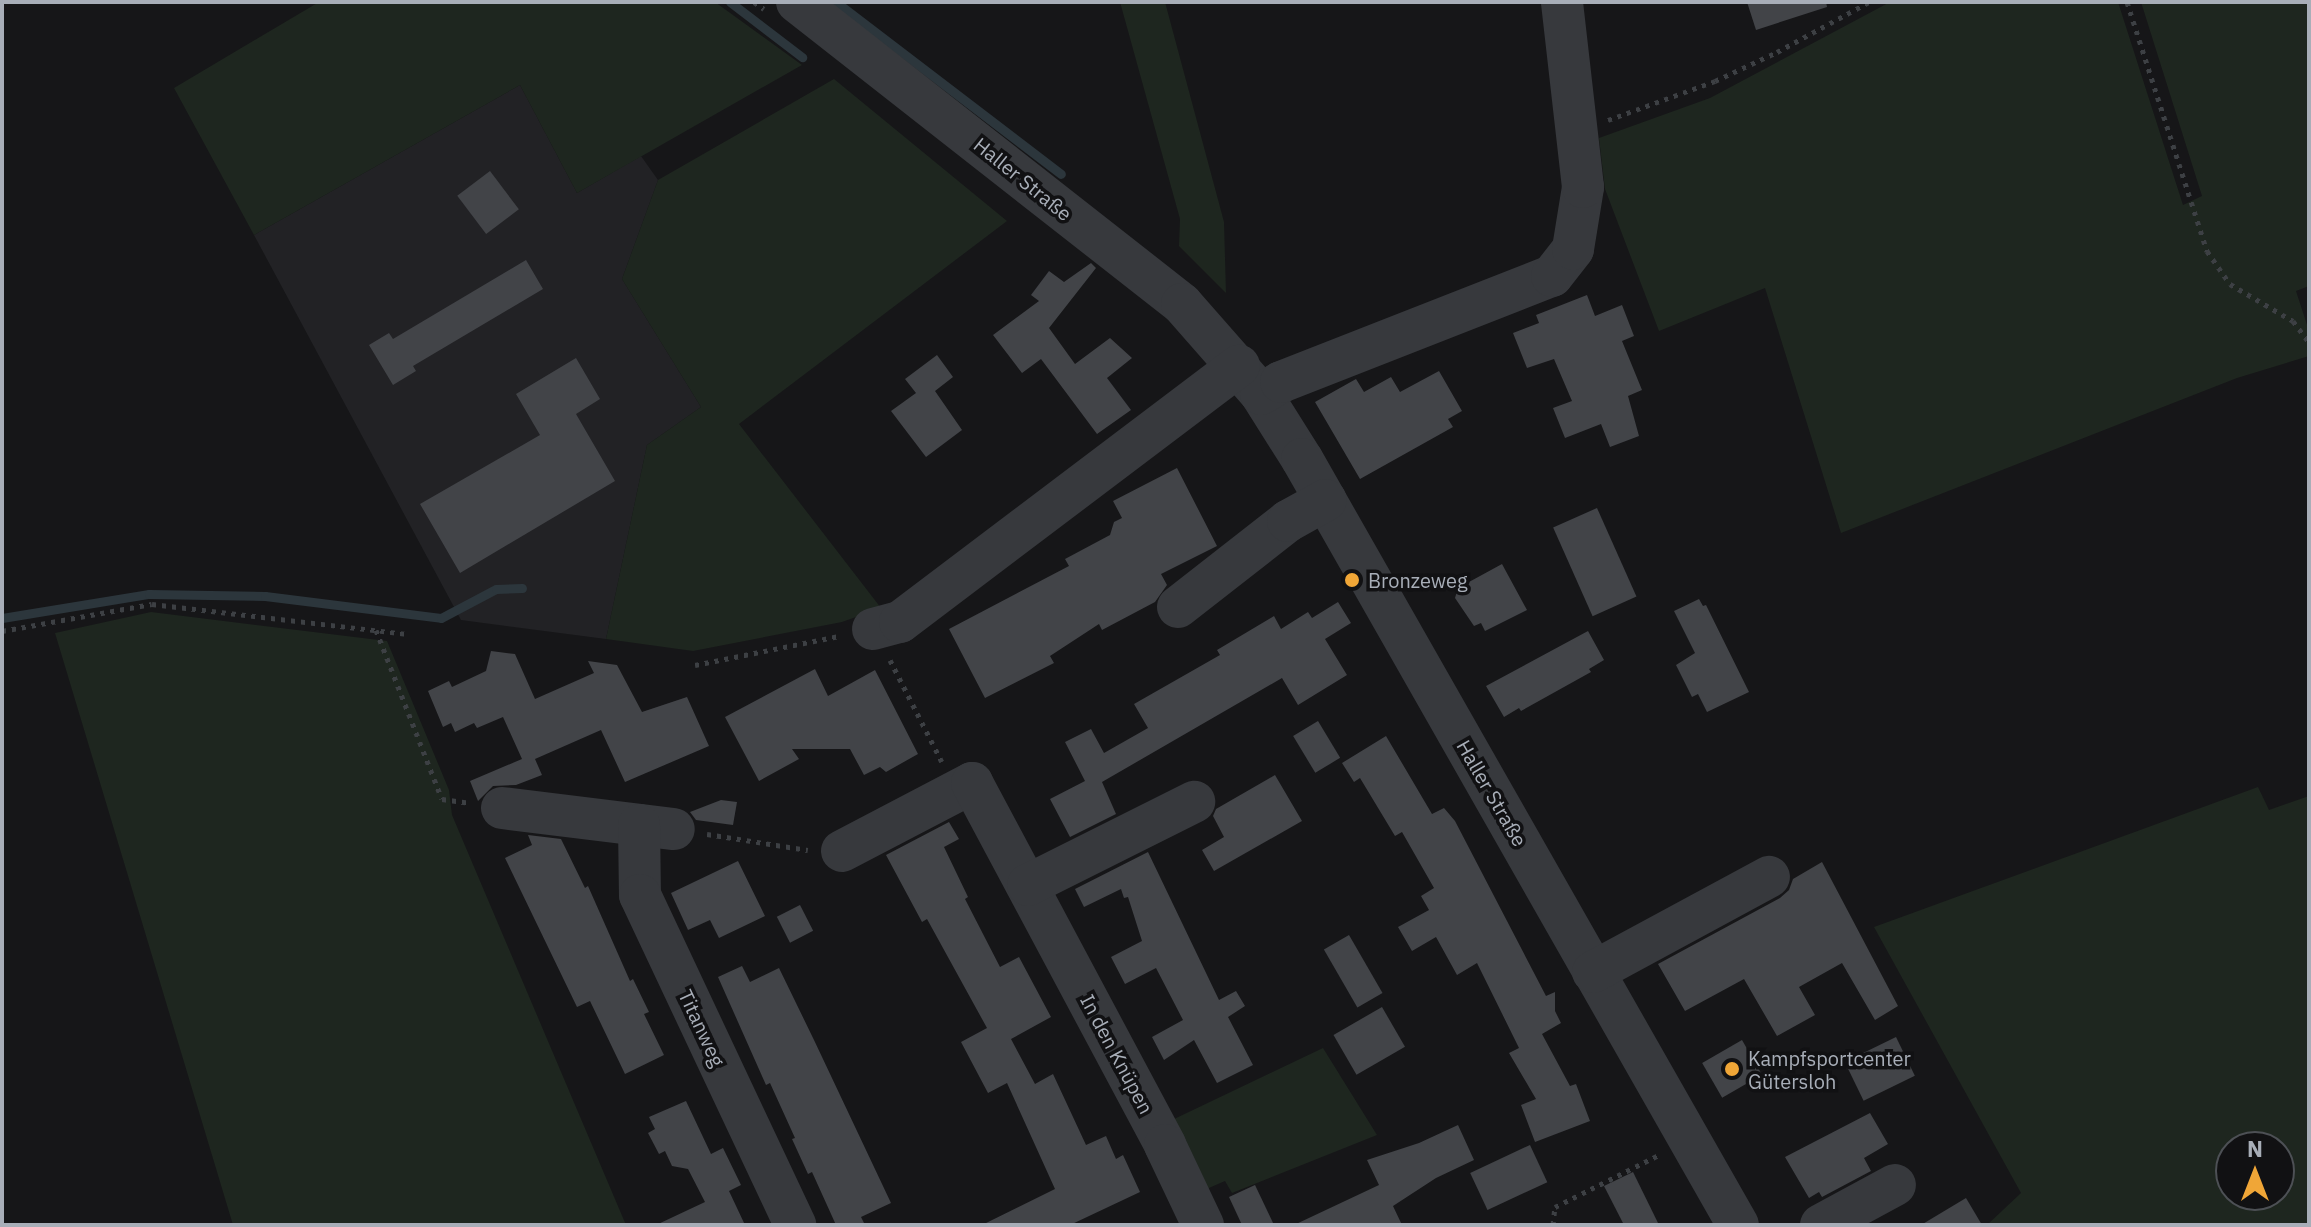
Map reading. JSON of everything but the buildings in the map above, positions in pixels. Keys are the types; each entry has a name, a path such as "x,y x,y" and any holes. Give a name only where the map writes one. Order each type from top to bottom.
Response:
{"street":[{"name":"Haller Straße","path":"797,2 1182,304 1250,380 1326,500 1738,1225"},
{"path":"873,629 900,622 1250,380 1281,382 1552,276 1573,249 1583,187 1562,2"},
{"path":"1178,607 1288,521 1326,500"},
{"path":"842,851 972,783"},
{"name":"In den Knüpen","path":"972,783 1165,1145 1203,1225"},
{"path":"1028,885 1194,802"},
{"path":"502,808 656,827"},
{"name":"Titanweg","path":"656,827 640,895 795,1225"},
{"path":"1593,972 1769,877"},
{"path":"1821,1225 1895,1185"}],"path":[{"path":"1576,131 1715,81 1777,52 1869,2"},
{"path":"2127,2 2207,251 2230,284 2293,321 2309,342"},
{"path":"2,631 152,604 406,634"},
{"path":"695,665 873,629 945,767 972,783"},
{"path":"376,630 442,799"},
{"path":"656,827 834,854 842,851"},
{"path":"1553,1225 1555,1207 1689,1140"}],"shaded area":[{"path":"319,2 715,2 802,65 577,193 520,85 254,235 174,88"},
{"path":"1120,2 1165,2 1224,222 1226,293 1179,246 1180,219"},
{"path":"1890,2 2118,2 2183,205 2202,196 2141,2 2309,2 2309,286 2296,291 2309,331 2309,356 2237,378 1841,533 1765,288 1659,331 1605,189 1599,138 1710,98"},
{"path":"834,79 1007,221 739,424 881,608 842,622 693,651 606,639 647,445 701,407 622,279 658,180"},
{"path":"520,85 577,193 641,156 658,180 622,279 701,407 647,445 606,639 461,620 254,235"},
{"path":"151,612 387,641 449,790 452,815 626,1225 233,1225 55,633"},
{"path":"2258,787 2269,810 2309,796 2309,1225 1987,1225 2021,1193 1874,927"},
{"path":"1323,1048 1377,1135 1232,1193 1225,1181 1202,1191 1170,1121"}],"waterway":[{"path":"730,2 802,57"},
{"path":"836,2 1061,174"},
{"path":"2,618 149,594 265,596 441,618 496,589 522,588"}],"place":[{"name":"Bronzeweg","path":"1352,580"},
{"name":"Kampfsportcenter Gütersloh","path":"1732,1069"}]}
